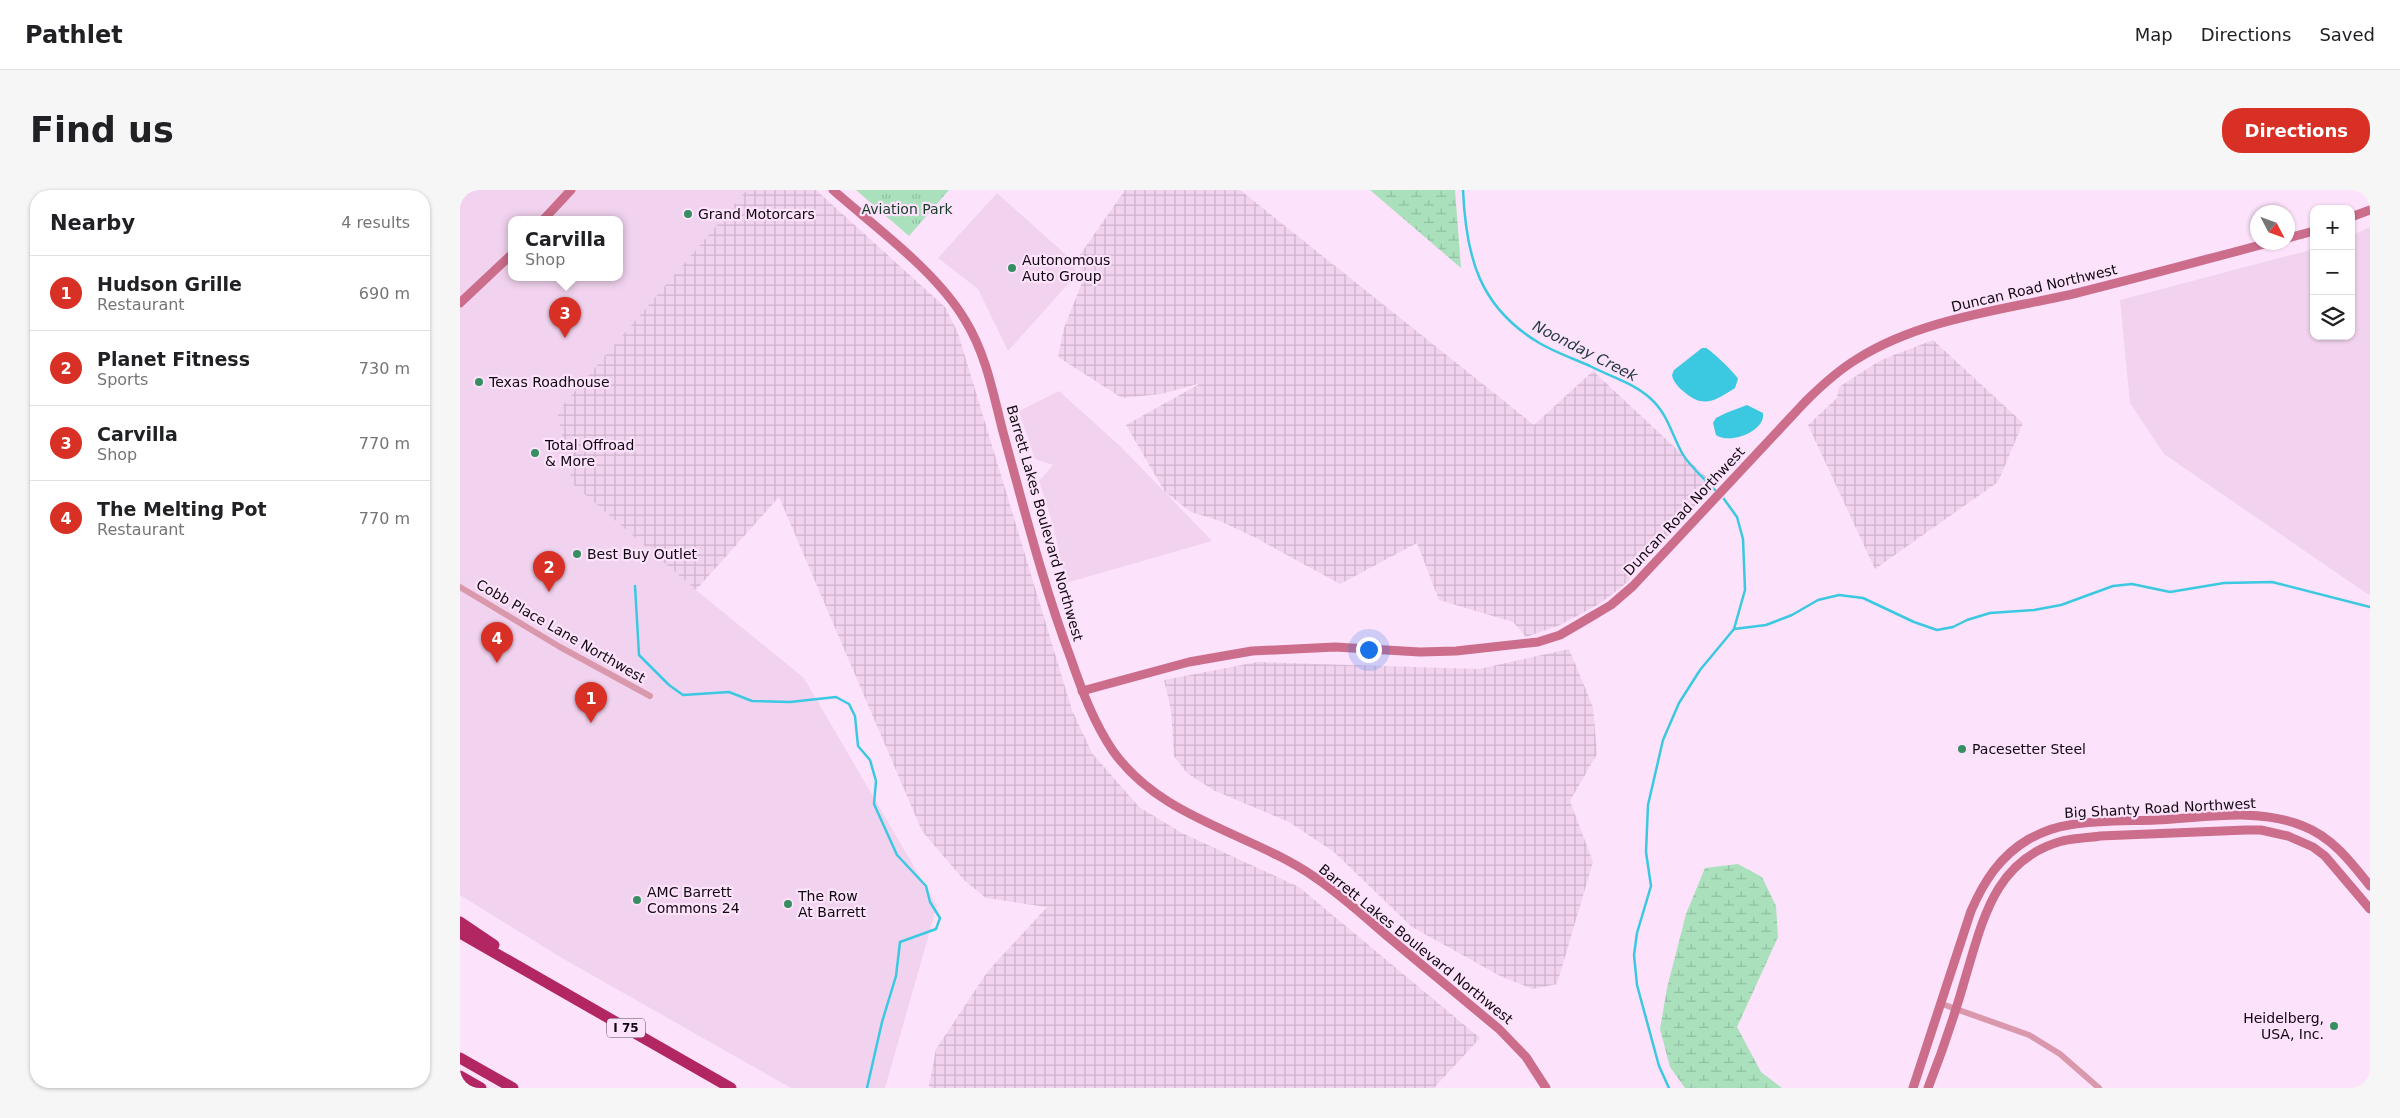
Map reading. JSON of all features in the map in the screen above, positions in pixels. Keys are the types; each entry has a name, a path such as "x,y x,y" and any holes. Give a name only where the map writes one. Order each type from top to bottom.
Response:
{"highway":[{"path":"460,922 520,967"},
{"name":"I 75","path":"460,933 731,1088"},
{"path":"460,1058 512,1088"},
{"path":"460,1076 481,1088"}],"street":[{"path":"547,216 571,190"},
{"name":"Barrett Lakes Boulevard Northwest","path":"833,190 940,286 960,311 974,335 990,379 1054,613 1082,691 1104,737 1129,770 1147,788 1178,809 1273,852 1319,880 1499,1029 1526,1057 1546,1088"},
{"path":"2355,216 2370,210"},
{"path":"2295,236 2310,232"},
{"name":"Duncan Road Northwest","path":"1082,691 1190,662 1252,651 1335,647 1420,652 1456,651 1538,642 1560,635 1611,605 1633,586 1805,402 1829,378 1858,358 1895,339 1931,326 2076,293 2250,248"},
{"path":"460,304 508,258"},
{"name":"Cobb Place Lane Northwest","path":"460,586 560,647 650,696"},
{"name":"Big Shanty Road Northwest","path":"1913,1088 1971,911 1987,878 1996,866 2018,846 2055,828 2081,823 2241,816 2278,818 2304,826 2326,839 2348,859 2370,886"},
{"name":"Big Shanty Road Northwest","path":"1928,1088 1985,916 1998,888 2014,868 2037,851 2063,841 2100,836 2236,830 2275,832 2302,841 2325,856 2370,909"},
{"path":"1942,1004 2013,1028 2037,1039 2060,1054 2099,1088"}],"shaded area":[{"path":"460,190 748,190 557,412 574,484 696,590 804,678 937,906 885,1088 791,1088 562,958 460,895"},
{"path":"747,190 816,190 945,307 958,333 1072,710 1092,753 1139,807 1182,833 1299,887 1480,1038 1434,1088 932,1088 929,1086 936,1049 988,971 1047,907 986,898 964,880 922,831 779,497 696,590 573,484 557,412"},
{"path":"1125,190 1240,190 1534,425 1593,371 1714,484 1623,586 1599,604 1560,625 1526,637 1513,622 1439,600 1417,543 1340,584 1254,537 1220,521 1191,512 1165,492 1126,425 1201,383 1161,394 1122,398 1058,357 1064,328 1083,280 1077,259"},
{"name":"Autonomous Auto Group","path":"997,193 1073,261 1077,274 1008,351 978,289 938,258"},
{"path":"2370,227 2370,595 2164,454 2130,403 2120,300 2310,250 2310,340 2355,340 2355,234"},
{"path":"1933,340 2023,423 1998,482 1875,569 1808,425 1837,398 1839,387 1881,360"},
{"path":"1059,391 1121,447 1212,541 1066,583 1053,525 1039,481 1053,465 1035,459 1019,411"},
{"path":"1569,649 1593,707 1597,754 1570,801 1593,862 1557,984 1533,989 1502,977 1412,927 1334,852 1289,822 1213,790 1187,773 1174,756 1171,710 1164,680 1257,662 1479,669"}],"green space":[{"name":"Aviation Park","path":"856,190 949,190 909,236"},
{"path":"1370,190 1455,190 1461,268"},
{"path":"1738,864 1762,877 1776,906 1778,937 1737,1027 1761,1072 1782,1088 1685,1088 1670,1067 1660,1029 1667,988 1686,914 1705,868"}],"water":[{"path":"1702,348 1706,348 1713,353 1738,379 1735,388 1709,401 1690,397 1678,386 1672,375 1674,370"},
{"path":"1747,405 1763,413 1762,420 1753,431 1746,435 1730,438 1722,438 1716,435 1713,423 1716,418"}],"waterway":[{"name":"Noonday Creek","path":"1463,190 1468,237 1473,259 1480,279 1490,297 1503,314 1520,330 1541,344 1629,384 1644,393 1656,404 1665,417 1685,458 1715,490"},
{"name":"Noonday Creek","path":"1669,1088 1659,1066 1637,985 1634,955 1637,933 1651,886 1646,852 1648,805 1663,740 1679,703 1700,670 1734,629 1745,590 1743,539 1737,517 1724,499"},
{"path":"1734,629 1766,625 1792,615 1818,600 1839,595 1863,598 1914,622 1937,630 1953,627 1967,620 1990,613 2034,610 2061,605 2113,586 2132,584 2170,592 2224,583 2272,582 2370,607"},
{"path":"635,586 639,655 669,685 683,695 729,692 752,701 790,702 836,697 849,704 855,716 858,746 870,760 876,781 874,804 897,855 926,886 930,902 940,918 936,929 900,942 896,976 882,1022 867,1088"}],"place":[{"name":"Grand Motorcars","path":"688,214"},
{"name":"Autonomous Auto Group","path":"1012,268"},
{"name":"Carvilla","path":"565,338"},
{"name":"Texas Roadhouse","path":"479,382"},
{"name":"Total Offroad & More","path":"535,453"},
{"name":"Best Buy Outlet","path":"577,554"},
{"name":"Planet Fitness","path":"549,592"},
{"name":"The Melting Pot","path":"497,663"},
{"name":"Hudson Grille","path":"591,723"},
{"name":"Pacesetter Steel","path":"1962,749"},
{"name":"AMC Barrett Commons 24","path":"637,900"},
{"name":"The Row At Barrett","path":"788,904"},
{"name":"Heidelberg, USA, Inc.","path":"2334,1026"}]}
